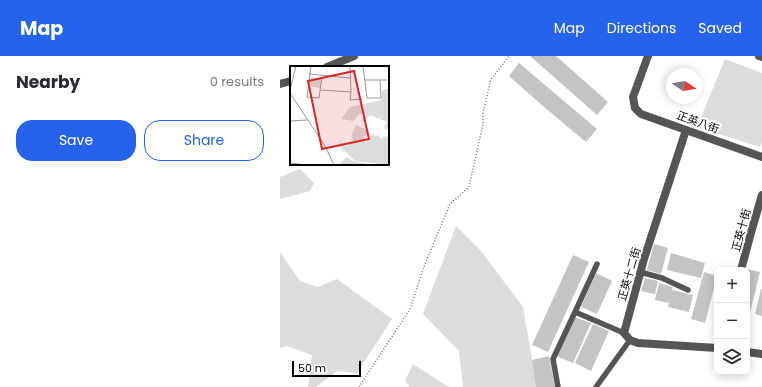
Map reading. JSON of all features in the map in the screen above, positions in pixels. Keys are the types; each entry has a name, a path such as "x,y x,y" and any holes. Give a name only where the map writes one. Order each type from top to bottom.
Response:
{"street":[{"path":"329,66 354,56"},
{"name":"正英八街","path":"648,56 633,97 635,108 641,114 762,157"},
{"path":"280,84 290,81"},
{"name":"正英十二街","path":"624,333 640,272 686,130"},
{"name":"正英十街","path":"743,267 762,195"},
{"path":"624,333 630,340 638,343 714,348"},
{"path":"750,352 762,354"}],"lane":[{"path":"558,387 553,359 597,264"},
{"path":"640,272 662,278 688,290"},
{"path":"575,312 624,333"},
{"path":"596,387 630,340"}],"path":[{"path":"359,387 410,309 425,264 450,204 469,187 491,79 509,56"}],"shaded area":[{"path":"725,59 762,73 762,143 760,147 697,127"},
{"path":"300,169 314,183 310,191 280,199 280,177"},
{"path":"456,226 481,251 523,307 537,387 463,387 459,351 423,314"},
{"path":"280,252 300,281 318,287 337,279 392,319 357,373 337,371 316,387 308,387 312,355 287,346 280,348"},
{"path":"413,364 449,387 410,387 405,381"}],"building":[{"path":"530,56 556,56 608,102 597,115"},
{"path":"519,63 597,129 586,142 509,76"},
{"path":"654,244 668,248 661,274 647,270"},
{"path":"671,253 705,263 701,278 667,270"},
{"path":"573,255 589,262 548,352 532,345"},
{"path":"750,270 760,272 750,313"},
{"path":"704,272 714,275 714,288 705,323 691,319"},
{"path":"596,273 612,281 597,314 581,307"},
{"path":"645,278 658,281 655,294 641,291"},
{"path":"659,283 673,287 672,290 693,295 689,312 668,307 669,303 655,300"},
{"path":"762,289 762,316 755,314"},
{"path":"574,317 591,323 573,363 556,356"},
{"path":"593,324 609,331 591,371 575,363"},
{"path":"549,356 555,387 536,387 532,360"}]}
